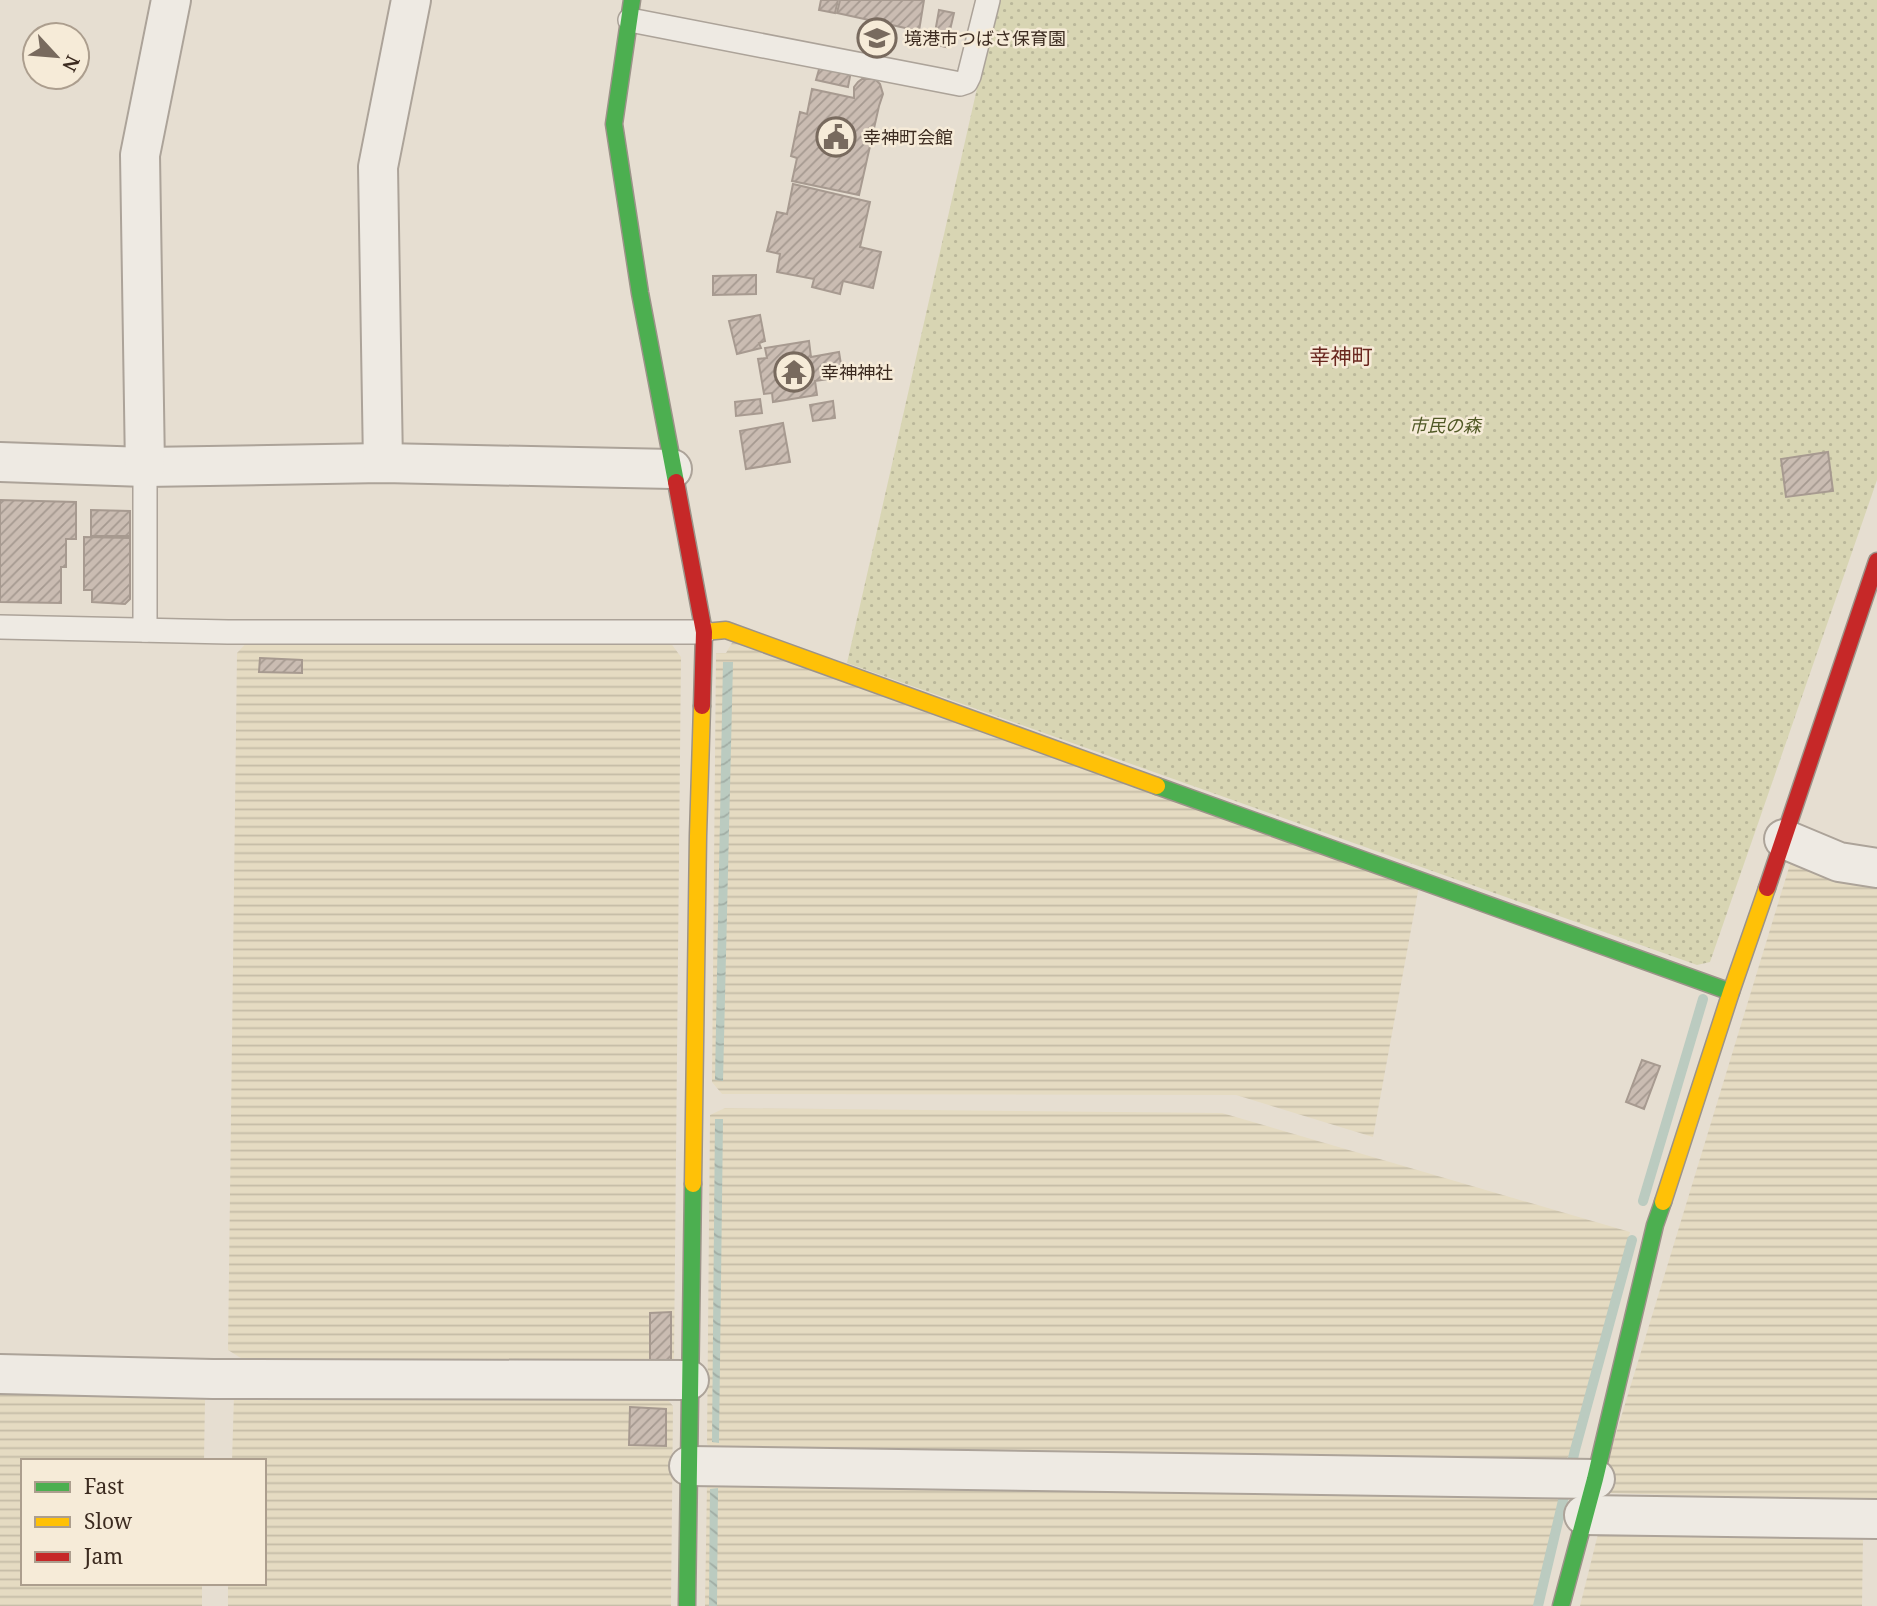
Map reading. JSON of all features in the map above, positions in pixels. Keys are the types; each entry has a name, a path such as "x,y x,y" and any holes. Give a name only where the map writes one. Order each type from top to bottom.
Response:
{"street":[{"path":"145,467 140,155 171,0"},
{"path":"383,463 378,167 411,0"},
{"path":"631,10 614,124 640,293 704,632 698,836 687,1606"},
{"path":"0,463 145,467 383,463 672,470"},
{"path":"1561,1606 1595,1479 1655,1225 1877,561"},
{"path":"704,632 726,629 1731,992"},
{"path":"1784,839 1839,862 1877,869"},
{"path":"0,1374 226,1379 689,1380"},
{"path":"690,1466 1595,1479"},
{"path":"1584,1515 1877,1519"}],"lane":[{"path":"631,10 960,84 966,82 970,76 988,0"},
{"path":"145,467 145,630"},
{"path":"0,628 228,632 704,632"}],"shaded area":[{"path":"251,638 670,642 681,657 674,1359 663,1370 244,1360 228,1350 237,653"},
{"path":"733,641 1419,886 1373,1137 1236,1095 722,1094 712,1082 716,653 726,653"},
{"path":"1791,861 1833,877 1877,888 1877,1502 1611,1493 1607,1463"},
{"path":"725,1108 1222,1113 1630,1232 1569,1456 1560,1465 717,1454 707,1444 710,1115"},
{"path":"0,1386 194,1388 205,1400 204,1459 21,1459 21,1585 202,1585 202,1606 0,1606"},
{"path":"663,1394 673,1406 671,1606 228,1606 228,1585 266,1585 266,1459 232,1459 234,1395"},
{"path":"707,1484 1561,1494 1534,1606 705,1606"},
{"path":"1600,1526 1863,1536 1862,1606 1580,1606"}],"green space":[{"name":"市民の森","path":"997,0 1877,0 1877,480 1710,962 1697,965 847,663"}],"water":[{"path":"723,662 733,662 723,1081 715,1080"},
{"path":"715,1119 723,1119 719,1443 712,1442"},
{"path":"718,1488 717,1606 709,1606 710,1489"}],"building":[{"path":"821,0 838,0 835,13 819,10"},
{"path":"840,0 924,0 919,31 837,13"},
{"path":"939,10 954,13 946,47 933,44"},
{"path":"820,66 851,71 848,87 816,80"},
{"path":"862,79 875,79 883,94 859,195 792,181 797,158 791,156 800,112 807,114 812,89 854,98 854,87"},
{"path":"793,184 870,202 860,247 881,252 873,288 843,281 840,294 812,287 814,279 777,272 780,254 767,251 777,212 787,214"},
{"path":"756,275 756,294 713,295 713,276"},
{"path":"760,315 765,341 759,343 761,348 737,354 729,321"},
{"path":"809,341 811,357 839,352 843,377 815,381 817,395 773,402 772,393 764,394 758,359 767,358 765,348"},
{"path":"760,399 762,413 736,416 735,402"},
{"path":"833,401 835,418 813,421 810,405"},
{"path":"783,423 790,462 746,469 740,431"},
{"path":"1828,452 1833,491 1786,497 1781,459"},
{"path":"0,500 76,502 76,539 66,539 66,567 61,567 61,603 0,602"},
{"path":"91,510 130,511 130,536 91,536"},
{"path":"84,537 130,538 130,599 125,604 92,602 92,590 84,590"},
{"path":"260,658 302,660 302,673 259,672"},
{"path":"1642,1060 1660,1066 1644,1109 1626,1102"},
{"path":"671,1312 671,1359 665,1366 650,1366 650,1313"},
{"path":"630,1407 666,1409 666,1446 629,1445"}],"waterway":[{"path":"1643,1201 1703,999"},
{"path":"1538,1606 1575,1450 1632,1240"}],"traffic: fast":[{"path":"632,0 614,124 640,293 676,482"},
{"path":"1157,786 1731,992"},
{"path":"687,1606 693,1184"},
{"path":"1561,1606 1595,1479 1655,1225 1663,1202"}],"traffic: slow":[{"path":"704,632 726,630 1157,786"},
{"path":"693,1184 702,706"},
{"path":"1663,1202 1767,888"}],"traffic: jam":[{"path":"676,482 704,632 702,706"},
{"path":"1767,888 1877,561"}],"place":[{"name":"境港市つばさ保育園","path":"877,38"},
{"name":"幸神町会館","path":"836,137"},
{"name":"幸神神社","path":"794,372"}],"district":[{"name":"幸神町","path":"1341,356"}]}
